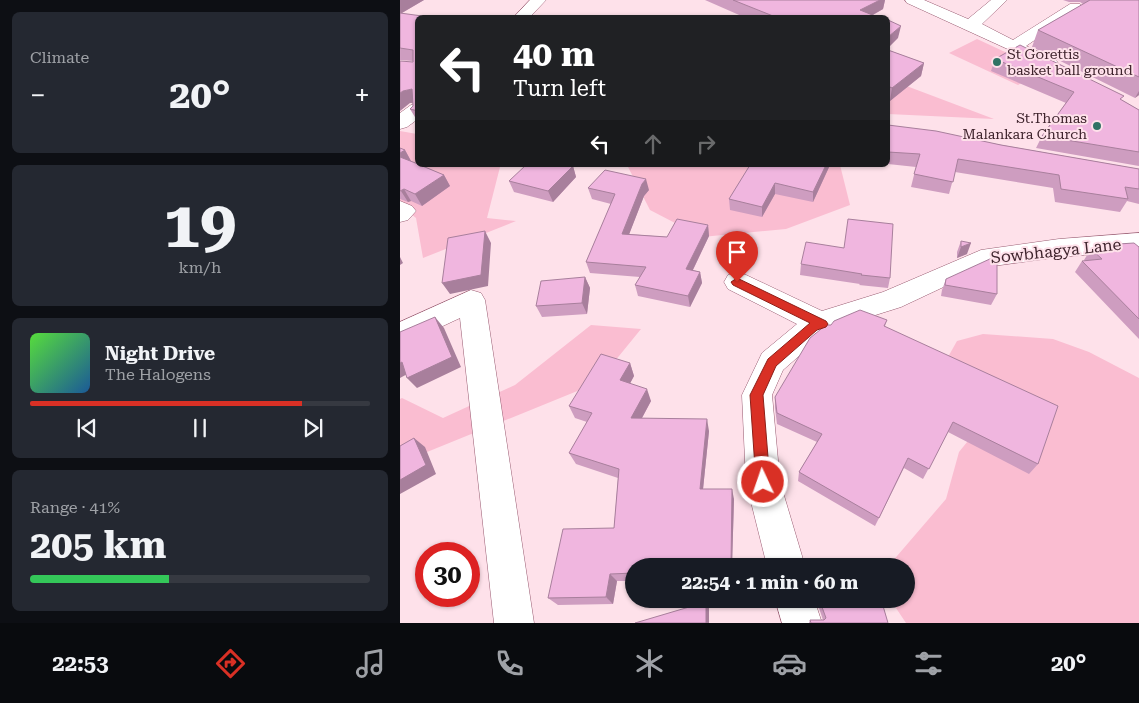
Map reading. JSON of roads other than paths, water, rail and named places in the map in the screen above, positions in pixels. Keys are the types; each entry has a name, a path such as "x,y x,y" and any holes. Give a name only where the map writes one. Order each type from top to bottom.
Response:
{"street":[{"path":"523,15 539,0"},
{"path":"912,0 1014,46 1061,70"},
{"path":"977,29 974,24 975,21 1000,0"},
{"path":"1014,46 1074,7"},
{"path":"400,123 415,111"},
{"path":"400,209 404,211 400,214"},
{"name":"Sowbhagya Lane","path":"784,558 763,482 757,395 772,362 817,326 841,315 891,300 981,259 1060,248 1139,242"},
{"path":"737,282 817,326"},
{"path":"400,335 471,300 514,623"},
{"path":"798,608 802,623"}],"place":[{"name":"St Gorettis basket ball ground","path":"997,62"},
{"name":"St.Thomas Malankara Church","path":"1097,126"}]}
